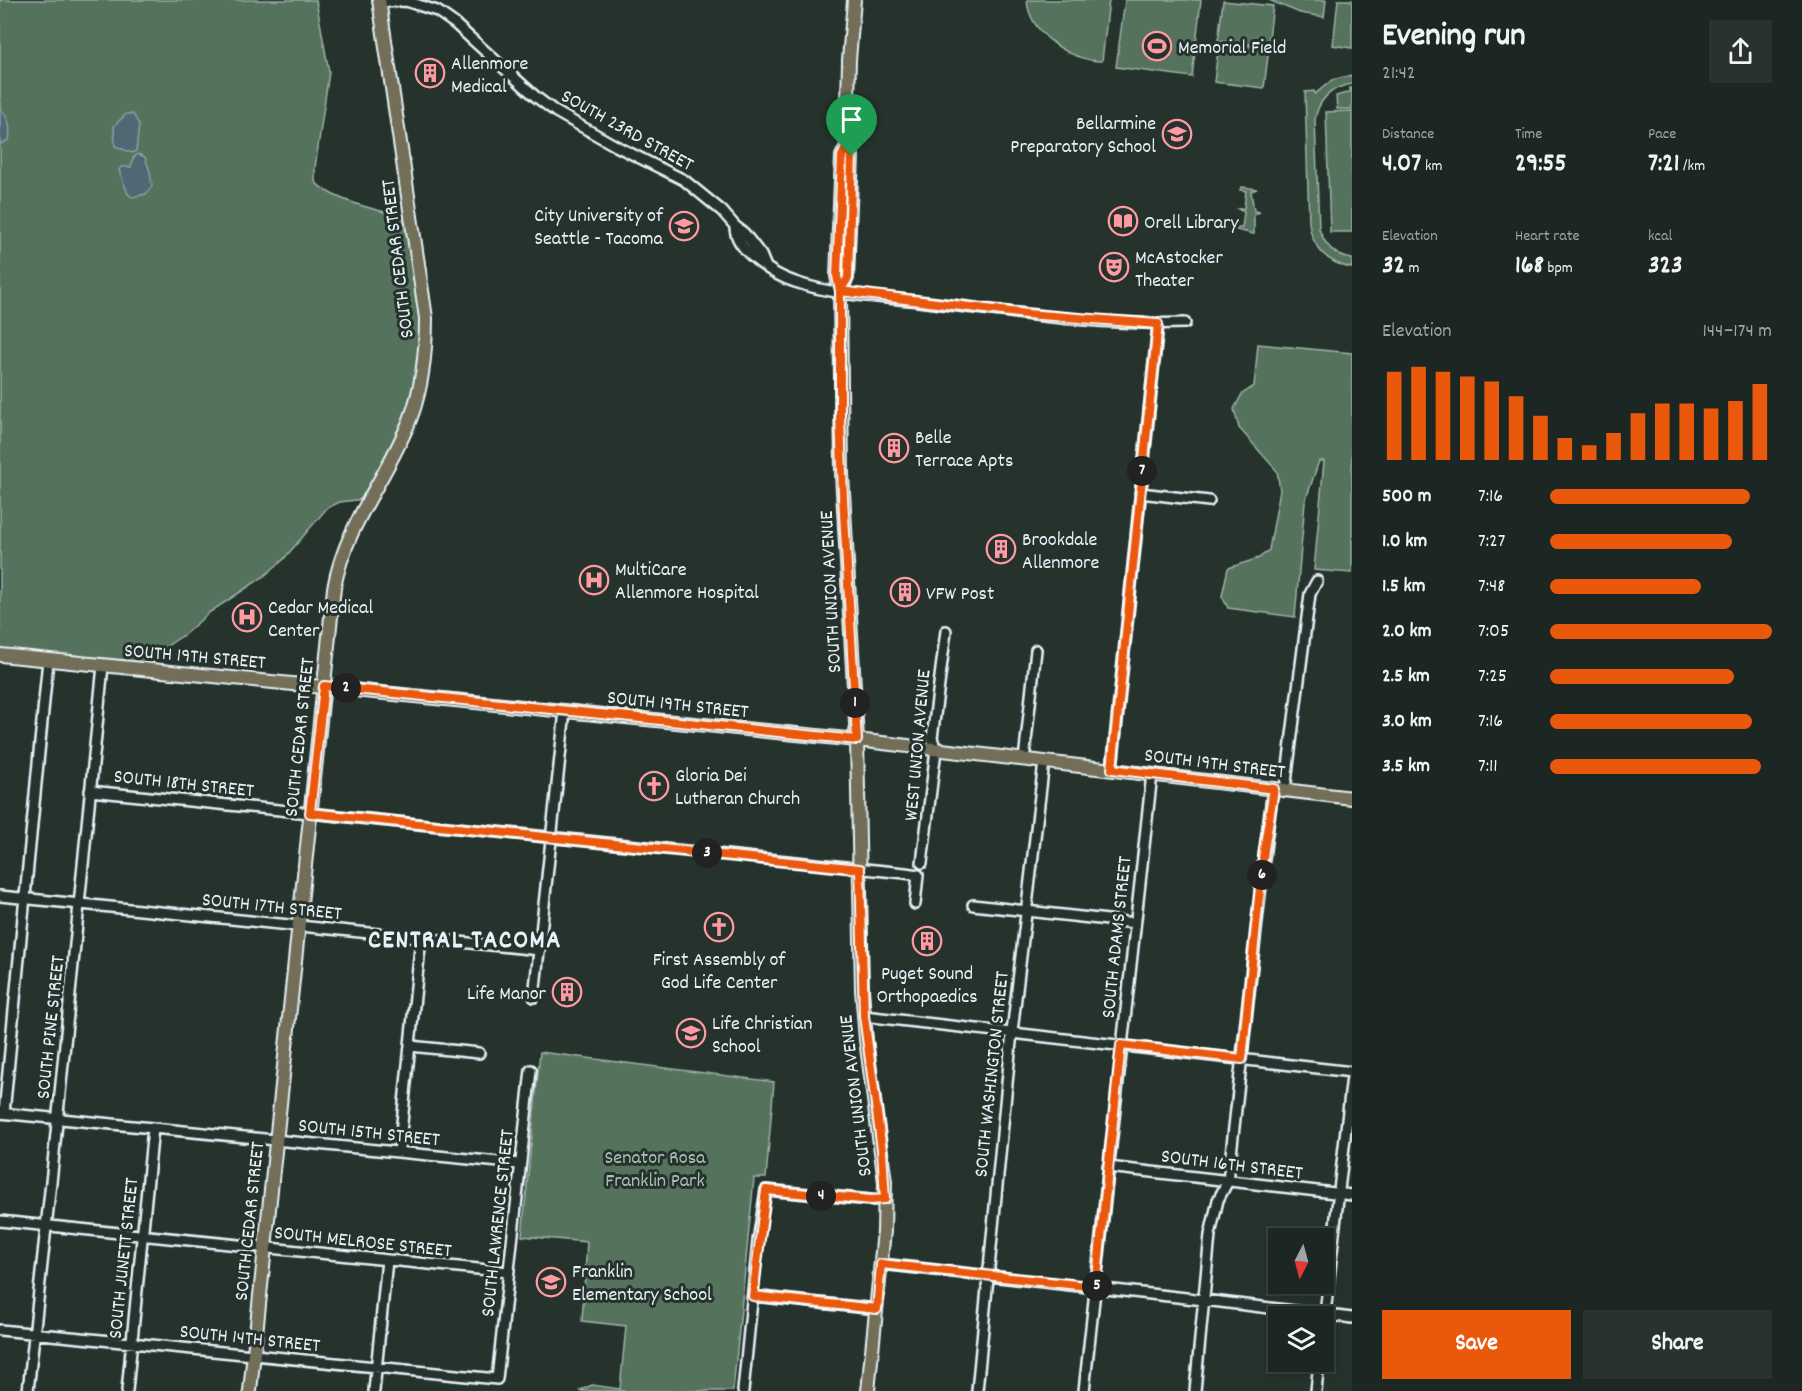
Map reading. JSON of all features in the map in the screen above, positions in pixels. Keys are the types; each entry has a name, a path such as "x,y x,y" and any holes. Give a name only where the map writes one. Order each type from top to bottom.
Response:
{"main road":[{"name":"SOUTH UNION AVENUE","path":"854,0 849,60 847,146 842,156 837,276 840,291 842,474 857,740 864,1016 882,1150 885,1199 868,1391"},
{"name":"SOUTH CEDAR STREET","path":"250,1391 332,602 339,563 350,534 399,445 411,417 423,377 426,352 426,318 379,1"},
{"name":"SOUTH 19TH STREET","path":"0,655 857,740 1352,798"}],"street":[{"name":"SOUTH 23RD STREET","path":"379,1 406,1 437,11 454,23 536,98 577,125 684,180 722,211 761,255 766,267 792,281 840,291 1038,315 1158,324 1185,323"},
{"path":"1112,769 1158,324"},
{"path":"1140,493 1209,501"},
{"path":"1195,1391 1211,1227 1218,1200 1228,1181 1264,850 1279,789 1310,594 1317,581"},
{"name":"WEST UNION AVENUE","path":"922,863 936,750 932,738 946,631"},
{"path":"1024,760 1036,650"},
{"path":"2,1113 48,660"},
{"name":"SOUTH PINE STREET","path":"28,1391 47,1226 103,666"},
{"path":"534,997 565,711"},
{"name":"SOUTH WASHINGTON STREET","path":"977,1391 1012,1032 1044,762"},
{"name":"SOUTH ADAMS STREET","path":"1084,1391 1152,774"},
{"name":"SOUTH 18TH STREET","path":"90,791 918,875 915,904"},
{"name":"SOUTH 17TH STREET","path":"0,896 540,950"},
{"path":"973,905 1135,922"},
{"path":"399,1152 422,938"},
{"path":"864,1016 1242,1059 1352,1074 1326,1306"},
{"path":"410,1046 479,1053"},
{"name":"SOUTH LAWRENCE STREET","path":"497,1379 531,1070"},
{"name":"SOUTH 15TH STREET","path":"2,1113 519,1164"},
{"name":"SOUTH JUNETT STREET","path":"127,1391 153,1128"},
{"name":"SOUTH 16TH STREET","path":"1108,1167 1352,1195"},
{"path":"743,1391 766,1190 871,1200 885,1199"},
{"name":"SOUTH MELROSE STREET","path":"0,1221 508,1272"},
{"path":"374,1391 387,1260"},
{"path":"881,1264 1268,1308"},
{"path":"753,1296 877,1309"},
{"path":"1334,1316 1352,1318"},
{"name":"SOUTH 14TH STREET","path":"0,1330 497,1379"},
{"path":"1316,1391 1318,1372"}],"green space":[{"path":"0,0 316,0 329,72 315,181 322,188 345,200 412,217 426,318 411,417 364,499 340,502 327,508 283,560 263,577 210,612 167,646 149,665 0,655"},
{"path":"1027,0 1109,0 1102,61 1077,56 1053,43 1035,23 1029,12"},
{"name":"Memorial Field","path":"1125,0 1201,0 1192,77 1116,67"},
{"path":"1269,0 1326,0 1324,17 1300,13"},
{"path":"1338,0 1352,0 1352,48 1333,45"},
{"path":"1223,1 1273,6 1268,46 1218,41"},
{"path":"1219,42 1269,48 1264,88 1214,82"},
{"path":"1352,75 1352,84 1332,91 1322,101 1315,120 1319,228 1331,249 1352,259 1352,268 1335,263 1322,253 1310,231 1305,92 1314,91 1315,94 1332,80"},
{"path":"1352,88 1352,109 1337,109 1336,96 1350,92"},
{"path":"1352,111 1352,232 1330,232 1326,112"},
{"path":"1242,187 1257,189 1251,191 1254,211 1260,212 1254,214 1254,234 1236,230 1236,228 1242,228 1244,212 1238,209 1244,208 1246,191 1240,190"},
{"path":"1258,344 1352,353 1352,573 1314,570 1324,461 1319,461 1305,502 1295,617 1228,608 1222,596 1228,568 1259,558 1269,550 1280,490 1277,471 1239,428 1234,409 1242,394 1254,386"},
{"name":"Senator Rosa Franklin Park","path":"540,1052 774,1082 766,1178 754,1178 733,1391 579,1391 592,1385 620,1389 626,1326 582,1321 587,1242 522,1236"}],"water":[{"path":"0,108 9,123 10,131 9,140 0,144"},
{"path":"126,114 133,114 139,125 136,151 132,153 115,146 114,126"},
{"path":"138,154 145,157 152,186 146,194 132,197 128,194 119,170 121,167 131,167 133,158"}],"place":[{"name":"Memorial Field","path":"1157,46"},
{"name":"Allenmore Medical","path":"430,73"},
{"name":"Bellarmine Preparatory School","path":"1177,134"},
{"name":"Orell Library","path":"1123,221"},
{"name":"City University of Seattle - Tacoma","path":"684,226"},
{"name":"McAstocker Theater","path":"1114,267"},
{"name":"Belle Terrace Apts","path":"894,448"},
{"name":"Brookdale Allenmore","path":"1001,549"},
{"name":"MultiCare Allenmore Hospital","path":"594,580"},
{"name":"VFW Post","path":"905,592"},
{"name":"Cedar Medical Center","path":"247,617"},
{"name":"Gloria Dei Lutheran Church","path":"654,786"},
{"name":"First Assembly of God Life Center","path":"719,927"},
{"name":"Puget Sound Orthopaedics","path":"927,941"},
{"name":"Life Manor","path":"567,992"},
{"name":"Life Christian School","path":"691,1033"},
{"name":"Franklin Elementary School","path":"551,1282"}],"district":[{"name":"CENTRAL TACOMA","path":"465,938"}],"route":[{"path":"852,156 847,146 842,156 837,276 840,291 1026,314 1158,324 1112,769 1274,789 1264,850 1242,1059 1121,1045 1096,1287 881,1264 877,1309 753,1296 766,1190 871,1200 885,1199 882,1150 866,1040 862,990 860,869 310,813 324,686 857,740 843,497 839,360 840,291 848,278 852,156"}]}
